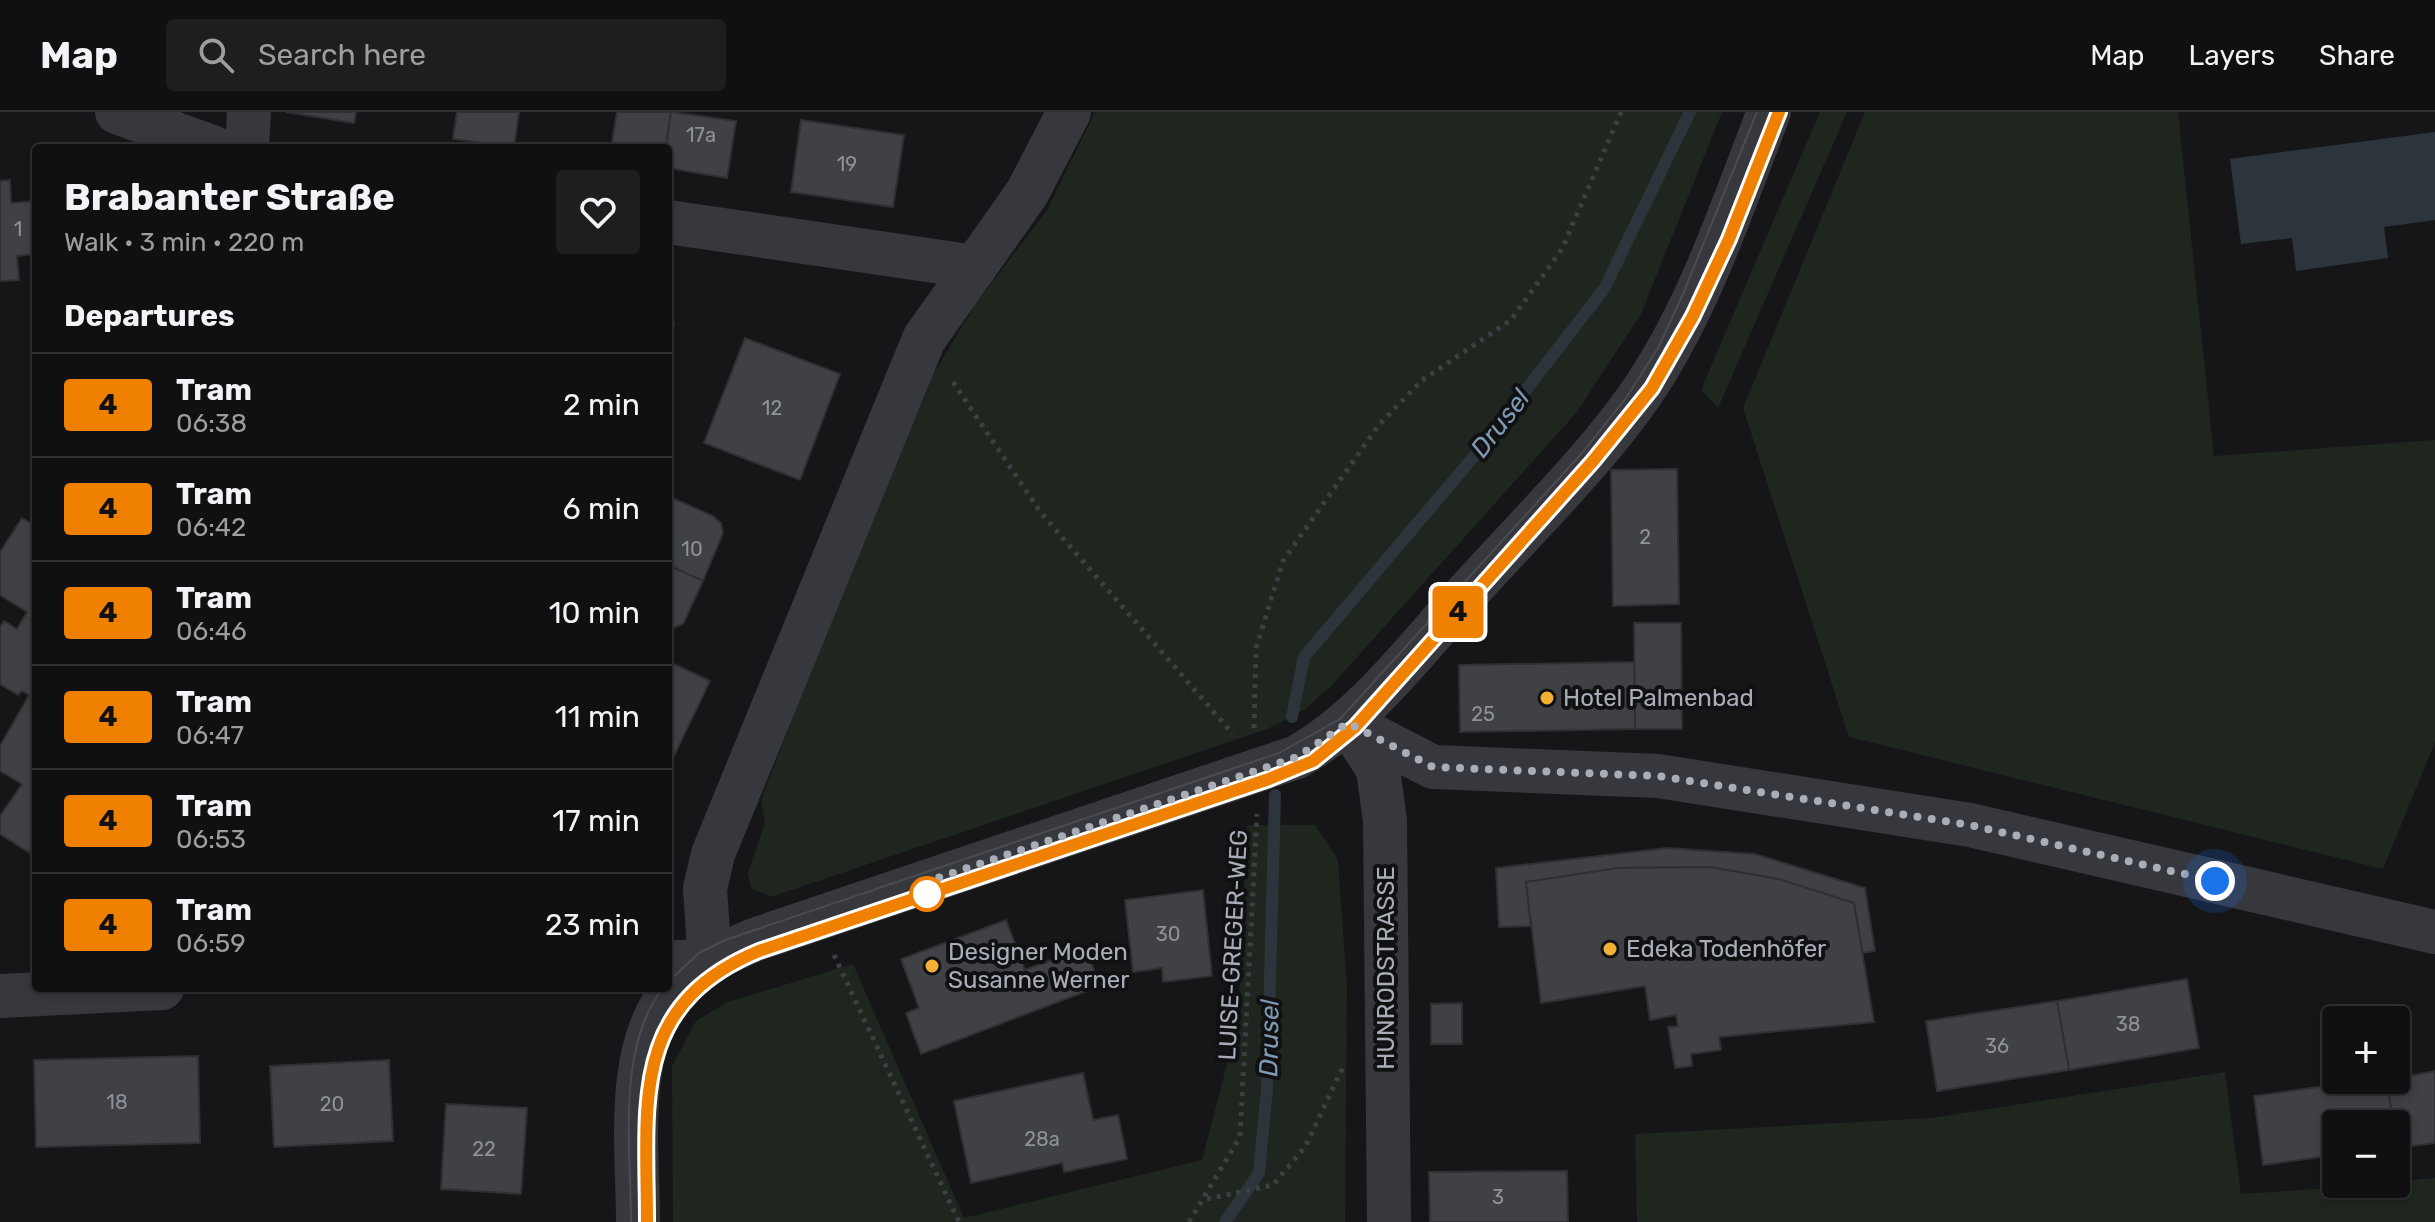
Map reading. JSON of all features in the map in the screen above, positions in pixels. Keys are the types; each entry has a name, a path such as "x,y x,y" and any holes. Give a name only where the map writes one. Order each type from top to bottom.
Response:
{"street":[{"path":"117,112 203,144"},
{"path":"247,144 249,112"},
{"path":"638,1222 642,1051 656,1015 677,985 705,926 705,889 713,854 924,339 1027,193 1069,112"},
{"path":"689,962 1297,757 1348,723 1588,458 1646,386 1690,307 1769,112"},
{"path":"672,223 975,267"},
{"path":"1348,723 1433,767 1658,776 1970,825 2435,932"},
{"name":"HUNRODSTRASSE","path":"1348,723 1378,769 1385,821 1389,1222"},
{"path":"0,996 81,992"}],"path":[{"name":"LUISE-GREGER-WEG","path":"1189,1222 1206,1199 1240,1137 1259,770 1253,721 1256,648 1283,561 1378,426 1421,381 1511,320 1562,249 1621,112"},
{"path":"924,339 1041,513 1212,707 1259,770"},
{"path":"819,918 959,1222"},
{"path":"1206,1199 1228,1197 1273,1185 1305,1147 1354,1046 1386,1045"}],"shaded area":[{"path":"1095,112 1722,112 1641,314 1577,412 1332,685 1304,710 1267,729 771,897 751,888 748,873 765,823 761,800 808,677 934,373 975,305 1047,210"},
{"path":"1820,112 1847,112 1718,408 1701,390"},
{"path":"1865,112 2178,112 2214,456 2435,440 2435,742 2383,869 1849,737 1743,408"},
{"path":"2435,132 2435,220 2384,227 2388,258 2296,271 2292,238 2241,244 2230,159"},
{"path":"1247,825 1315,825 1338,860 1347,986 1345,1222 673,1222 672,1066 696,1021 728,1002 853,964 964,1218 1202,1160 1238,1022"},
{"path":"2225,1072 2241,1194 2322,1189 2322,1198 2410,1198 2410,1180 2435,1178 2435,1222 1637,1222 1635,1134 1931,1118"}],"building":[{"path":"286,112 356,112 354,123"},
{"path":"457,112 519,112 514,144 453,139"},
{"path":"617,112 671,112 667,144 612,144"},
{"path":"671,112 736,121 727,178 672,169 672,144 667,144"},
{"path":"801,120 904,135 893,207 791,192"},
{"path":"10,180 11,203 32,201 32,254 17,256 19,280 0,281 0,181"},
{"path":"745,338 840,374 800,480 704,443"},
{"path":"1677,469 1679,604 1613,606 1611,470"},
{"path":"672,498 713,516 721,523 723,533 703,581 672,567"},
{"path":"22,518 32,524 32,697 22,691 18,695 0,684 0,627 4,621 17,629 27,612 0,595 0,552"},
{"path":"672,567 703,581 683,624 673,628"},
{"path":"1634,623 1681,623 1682,729 1635,729"},
{"path":"1634,662 1635,729 1460,732 1459,665"},
{"path":"672,663 710,681 672,755"},
{"path":"29,695 32,697 32,854 0,834 0,816 22,784 0,771 0,746"},
{"path":"1667,848 1755,854 1865,888 1875,951 1862,953 1854,903 1778,879 1709,867 1618,868 1526,882 1531,926 1499,927 1496,868"},
{"path":"1709,867 1778,879 1854,903 1874,1022 1719,1037 1721,1050 1691,1054 1692,1066 1675,1068 1668,1027 1678,1026 1676,1015 1650,1020 1645,986 1541,1003 1526,882 1618,868"},
{"path":"1203,890 1212,976 1163,982 1162,968 1133,972 1125,900"},
{"path":"1006,920 1025,970 1085,947 1100,986 921,1054 906,1013 919,1008 901,959"},
{"path":"2187,979 2199,1048 2069,1070 2057,1001"},
{"path":"2057,1001 2069,1070 1937,1091 1926,1021"},
{"path":"1462,1003 1462,1044 1431,1044 1431,1004"},
{"path":"198,1056 200,1143 36,1147 34,1060"},
{"path":"389,1060 393,1141 274,1147 270,1066"},
{"path":"2435,1071 2435,1143 2410,1146 2410,1110 2391,1110 2389,1094 2410,1094 2410,1076"},
{"path":"1083,1073 1093,1120 1118,1115 1127,1159 1064,1172 1062,1163 971,1183 954,1101"},
{"path":"2322,1086 2322,1094 2389,1094 2391,1110 2322,1110 2322,1157 2263,1165 2254,1096"},
{"path":"446,1104 527,1108 521,1194 441,1189"},
{"path":"1567,1171 1568,1222 1430,1222 1429,1172"}],"waterway":[{"name":"Drusel","path":"1292,717 1304,657 1481,448 1604,289 1690,112"},
{"name":"Drusel","path":"1225,1222 1259,1173 1267,1089 1275,795"}],"tram line":[{"path":"672,978 699,953 725,940 1279,753 1340,719 1583,452 1626,398 1658,348 1683,294 1757,112"},
{"path":"647,1222 647,1137 655,1062 667,1029 687,1000 717,973 759,951 1269,779 1313,761 1337,744 1593,461 1652,388 1693,316 1729,239 1779,112"},
{"name":"4","path":"647,1222 647,1129 653,1064 661,1037 674,1014 706,979 728,964 759,951 1269,779 1313,761 1355,727 1593,461 1652,388 1672,357 1729,239 1779,112"},
{"path":"631,1222 629,1100 632,1069 638,1039 648,1012 660,992"}],"place":[{"name":"Hotel Palmenbad","path":"1547,698"},
{"name":"Edeka Todenhöfer","path":"1610,949"},
{"name":"Designer Moden Susanne Werner","path":"932,966"}],"route":[{"path":"927,894 923,883 1297,757 1348,723 1433,767 1658,776 1970,825 2215,881"}]}
